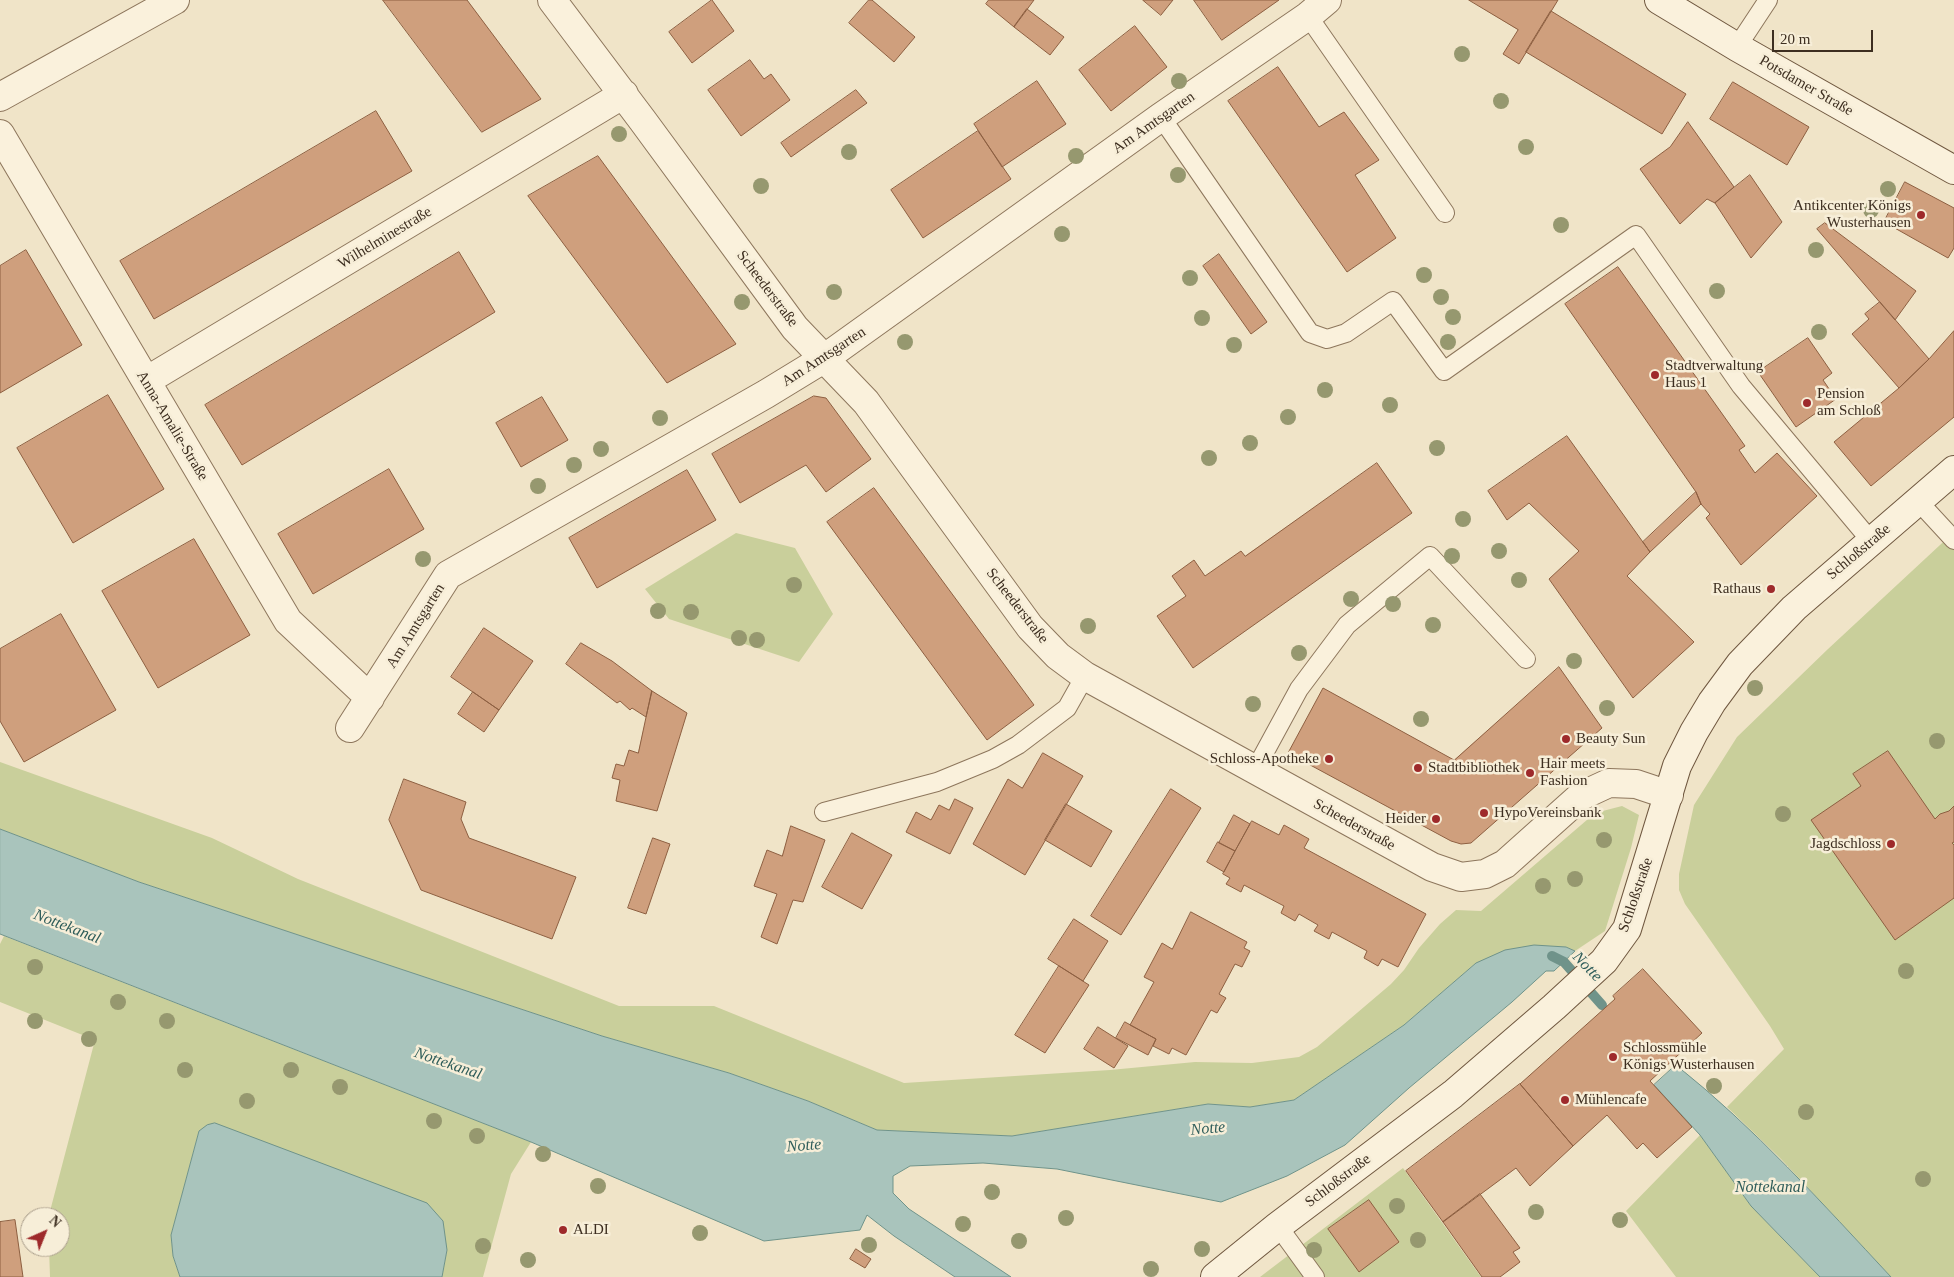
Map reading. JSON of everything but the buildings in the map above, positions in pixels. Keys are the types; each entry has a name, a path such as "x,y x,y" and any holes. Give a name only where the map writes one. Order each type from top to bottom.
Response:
{"street":[{"path":"0,96 175,0"},
{"name":"Scheederstraße","path":"552,0 624,94 795,328 826,358 866,402 1030,627 1058,656 1085,676 1432,867 1461,877 1485,874 1505,864 1581,796 1609,783 1636,784 1669,795"},
{"name":"Potsdamer Straße","path":"1659,0 1954,170"},
{"name":"Am Amtsgarten","path":"350,728 448,575 758,399 826,358 1161,117 1317,8"},
{"name":"Wilhelminestraße","path":"146,381 624,94"},
{"name":"Anna-Amalie-Straße","path":"0,134 288,621 370,698"},
{"name":"Schloßstraße","path":"1215,1277 1278,1226 1453,1094 1604,961 1627,929 1678,766 1694,732 1712,702 1740,664 1794,608 1954,470"}],"lane":[{"path":"1738,47 1768,0"},
{"path":"1317,8 1445,213"},
{"path":"1161,117 1310,333 1327,339 1346,333 1393,301 1444,371 1636,234 1741,386 1871,541"},
{"path":"1918,501 1954,540"},
{"path":"1254,770 1299,689 1348,625 1430,556 1526,659"},
{"path":"824,812 937,782 993,759 1018,746 1067,708 1085,676"},
{"path":"1278,1226 1315,1277"}],"green space":[{"path":"1954,532 1954,1277 1891,1277 1781,1159 1727,1107 1784,1049 1685,904 1679,890 1679,874 1694,805 1737,737"},
{"path":"736,533 795,548 833,614 799,662 669,619 645,589"},
{"path":"0,762 212,838 298,879 619,1006 714,1006 904,1083 1110,1070 1195,1062 1252,1063 1299,1057 1317,1047 1391,984 1440,924 1456,910 1481,911 1595,813 1622,806 1639,815 1631,848 1605,931 1575,951 1566,947 1476,963 1404,1025 1294,1100 1250,1107 1208,1104 1012,1136 877,1130 808,1101 729,1073 602,1036 139,882 0,829"},
{"path":"4,936 531,1142 511,1174 483,1277 442,1277 447,1250 199,1131 171,1235 173,1256 180,1277 50,1277 49,1257 70,1257 70,1207 51,1207 95,1040 0,1002 0,944"},
{"path":"1700,1135 1751,1206 1820,1277 1676,1277 1626,1211"},
{"path":"1403,1168 1481,1277 1260,1277"}],"water":[{"path":"0,829 139,882 602,1036 729,1073 808,1101 877,1130 1012,1136 1208,1104 1250,1107 1294,1100 1404,1025 1476,963 1505,950 1534,945 1566,947 1575,951 1554,971 1546,971 1345,1145 1287,1176 1221,1202 1057,1169 983,1163 910,1166 893,1176 893,1193 909,1209 1011,1277 955,1277 894,1236 867,1215 860,1230 764,1241 531,1142 0,934"},
{"name":"Nottekanal","path":"1676,1065 1761,1140 1891,1277 1820,1277 1751,1206 1700,1135 1654,1085"},
{"path":"215,1123 427,1203 443,1221 447,1250 442,1277 180,1277 173,1256 171,1235 199,1131 207,1125"}],"waterway":[{"name":"Notte","path":"1552,956 1564,962 1602,1005"}],"place":[{"name":"Antikcenter Königs Wusterhausen","path":"1921,215"},
{"name":"Stadtverwaltung Haus 1","path":"1655,375"},
{"name":"Pension am Schloß","path":"1807,403"},
{"name":"Rathaus","path":"1771,589"},
{"name":"Beauty Sun","path":"1566,739"},
{"name":"Schloss-Apotheke","path":"1329,759"},
{"name":"Stadtbibliothek","path":"1418,768"},
{"name":"Hair meets Fashion","path":"1530,773"},
{"name":"HypoVereinsbank","path":"1484,813"},
{"name":"Heider","path":"1436,819"},
{"name":"Jagdschloss","path":"1891,844"},
{"name":"Schlossmühle Königs Wusterhausen","path":"1613,1057"},
{"name":"Mühlencafe","path":"1565,1100"},
{"name":"ALDI","path":"563,1230"}]}
